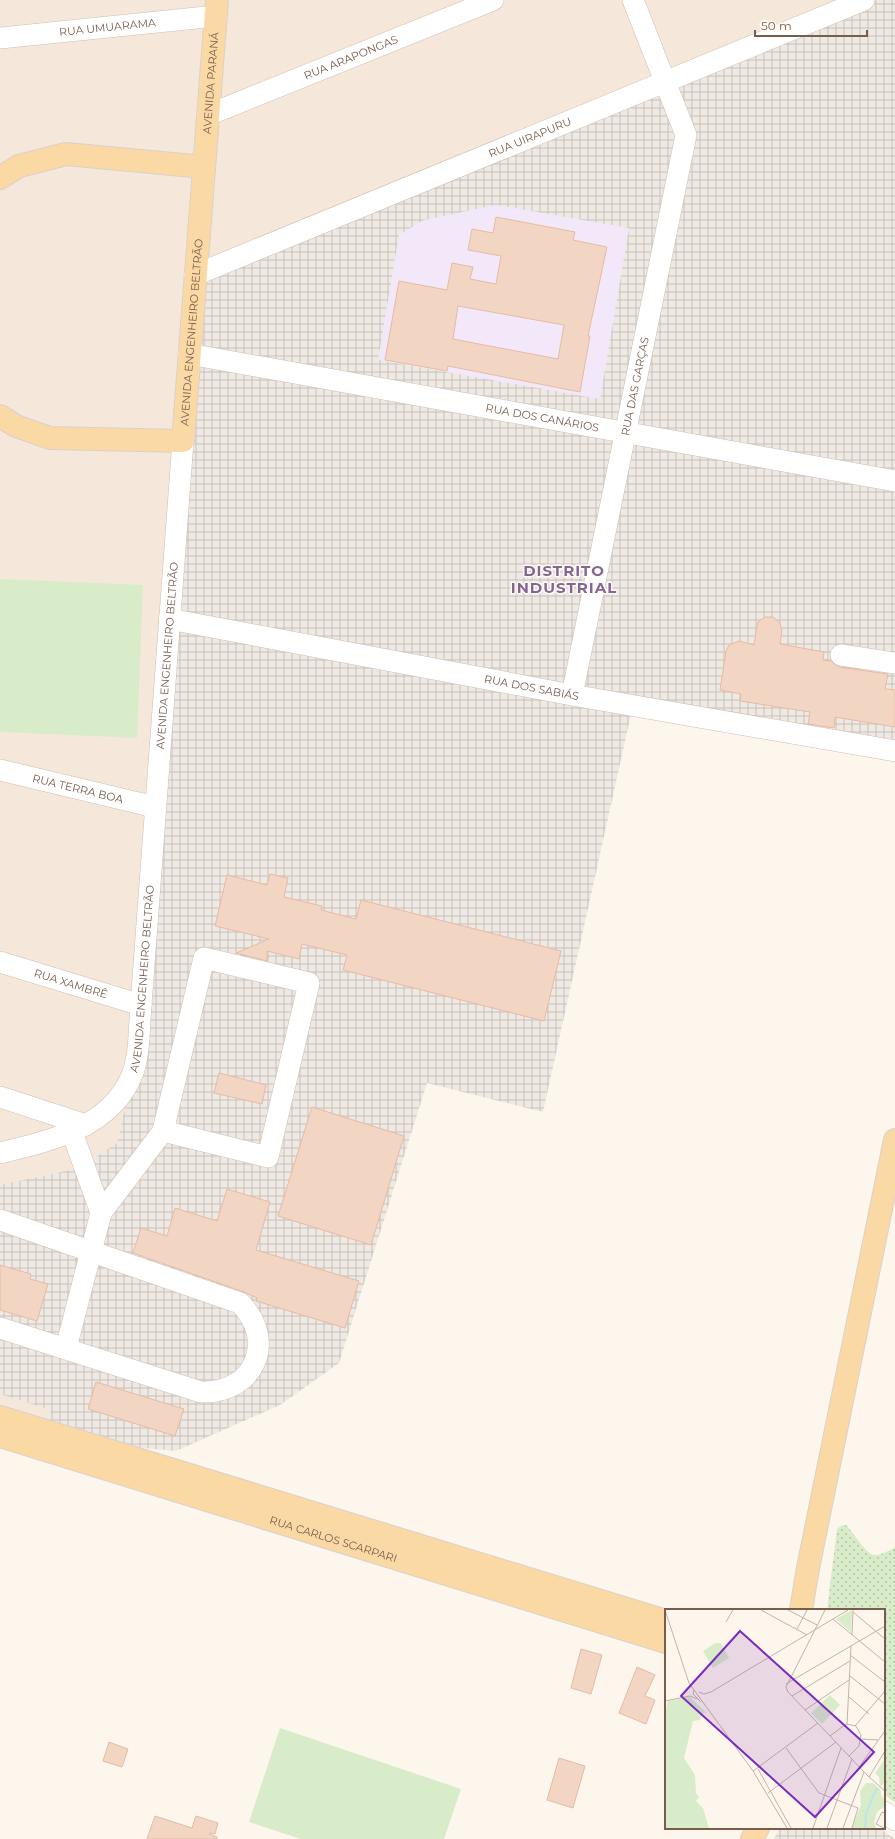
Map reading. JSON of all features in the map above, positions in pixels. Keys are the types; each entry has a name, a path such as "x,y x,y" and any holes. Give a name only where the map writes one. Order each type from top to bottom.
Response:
{"main road":[{"name":"AVENIDA PARANÁ","path":"204,167 216,8"},
{"path":"0,178 19,166 66,154 204,167"},
{"name":"AVENIDA ENGENHEIRO BELTRÃO","path":"183,441 204,167"},
{"path":"0,416 16,426 50,438 183,441"},
{"path":"801,1609 808,1568 895,1140"},
{"name":"RUA CARLOS SCARPARI","path":"0,1417 629,1620 665,1641"},
{"name":"RUA CARLOS SCARPARI","path":"0,1436 629,1620 665,1621"},
{"path":"790,1609 808,1568"},
{"path":"808,1568 810,1609"},
{"path":"746,1829 747,1839"},
{"path":"747,1839 751,1829"},
{"path":"752,1839 757,1829"}],"street":[{"name":"RUA ARAPONGAS","path":"208,115 493,0"},
{"name":"RUA DAS GARÇAS","path":"572,695 686,135 633,0"},
{"name":"RUA UIRAPURU","path":"195,274 864,0"},
{"name":"RUA UMUARAMA","path":"0,38 216,8"},
{"name":"RUA DOS CANÁRIOS","path":"189,354 895,480"},
{"name":"AVENIDA ENGENHEIRO BELTRÃO","path":"0,1153 56,1139 79,1128 110,1108 119,1098 133,1074 136,1059 141,1005 183,441"},
{"name":"RUA DOS SABIÁS","path":"169,619 572,695 895,751"},
{"path":"841,655 895,663"},
{"name":"RUA TERRA BOA","path":"0,770 156,807"},
{"path":"66,1348 102,1213 163,1131 204,958 309,983 268,1157 163,1131"},
{"name":"RUA XAMBRÊ","path":"0,962 141,1005"},
{"path":"0,1097 79,1128 102,1213"},
{"path":"0,1220 240,1303 247,1310 253,1320 257,1335 258,1350 253,1366 245,1376 224,1390 201,1392 0,1328"},
{"path":"885,1813 895,1820"}],"shaded area":[{"path":"0,0 864,0 136,1059 101,1213 44,1439 0,1426"},
{"path":"864,0 895,0 895,751 633,705 543,1112 427,1083 339,1363 280,1405 176,1451 44,1439 51,1410 0,1394 0,1185 71,1170 96,1157 117,1143 136,1059 195,275"},
{"path":"496,205 629,228 600,399 378,360 399,235 424,220"},
{"path":"779,1829 881,1829 895,1839 774,1839"}],"green space":[{"path":"0,579 143,585 137,738 0,732"},
{"path":"842,1525 846,1525 863,1547 874,1555 885,1553 895,1548 895,1803 885,1795 885,1609 827,1609 837,1529"},
{"path":"280,1728 461,1789 444,1839 301,1839 249,1822"}],"building":[{"path":"496,217 575,232 573,240 607,247 588,336 590,336 580,392 448,366 447,371 385,360 399,281 447,290 452,263 473,267 470,279 496,284 501,256 468,250 472,229 493,233","holes":["458,306 564,325 558,359 453,339"]},
{"path":"765,617 773,617 780,623 782,631 780,644 824,652 823,660 831,661 839,667 888,674 885,689 895,690 895,727 835,717 834,728 808,724 810,712 740,701 741,694 720,690 726,651 729,645 739,641 754,645 758,622"},
{"path":"270,874 288,878 284,897 322,906 321,910 356,919 361,900 561,951 544,1021 343,970 347,955 302,944 299,959 267,951 267,961 236,953 269,939 215,926 227,875 267,885"},
{"path":"219,1073 266,1085 262,1104 214,1093"},
{"path":"312,1107 404,1136 371,1245 278,1216"},
{"path":"227,1189 270,1202 256,1250 359,1281 345,1328 256,1301 257,1298 244,1292 133,1253 141,1228 167,1236 175,1208 217,1221"},
{"path":"0,1265 31,1274 30,1279 48,1284 37,1321 0,1310"},
{"path":"96,1382 184,1409 175,1436 88,1409"},
{"path":"581,1649 602,1655 591,1694 571,1688"},
{"path":"637,1667 655,1675 645,1696 655,1700 646,1724 619,1713"},
{"path":"109,1742 128,1749 122,1767 103,1761"},
{"path":"559,1758 585,1766 573,1808 547,1800"},
{"path":"155,1816 192,1828 196,1816 218,1823 215,1834 209,1834 217,1837 217,1839 147,1839"}],"district":[{"name":"DISTRITO INDUSTRIAL","path":"564,580"}]}
